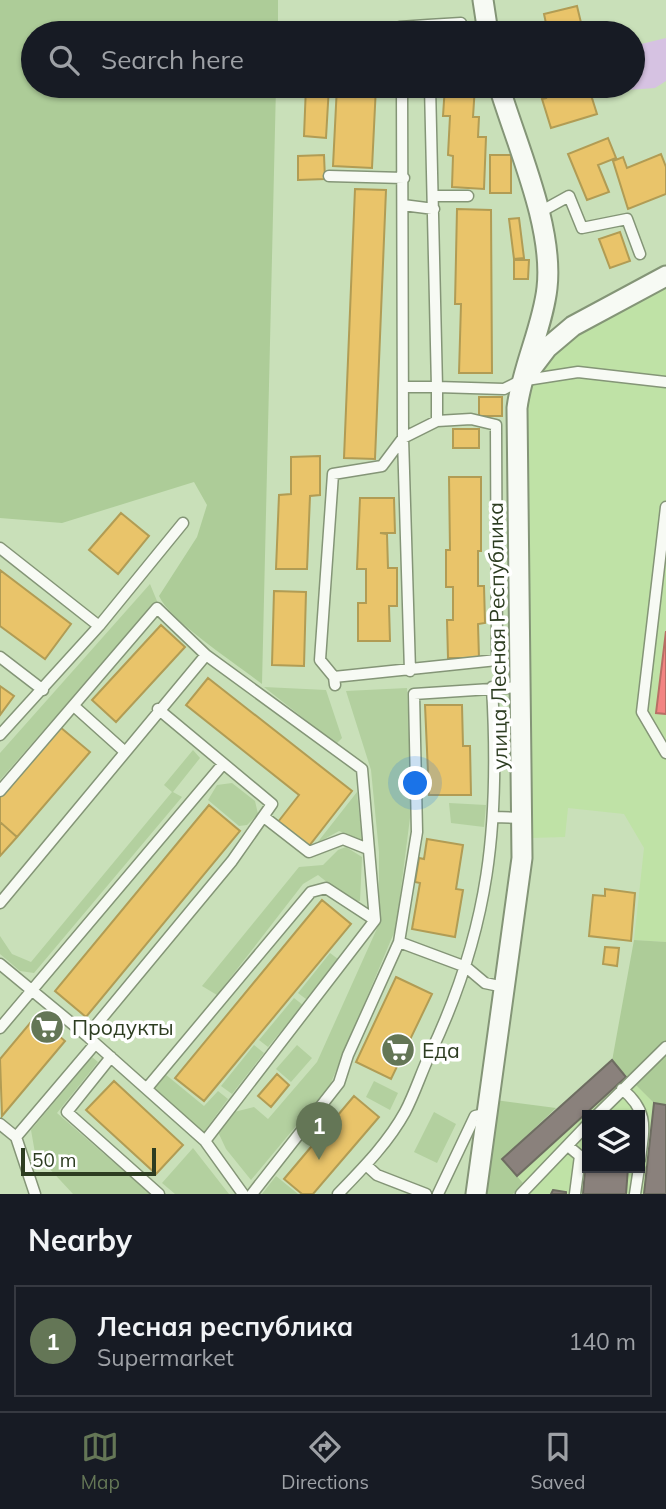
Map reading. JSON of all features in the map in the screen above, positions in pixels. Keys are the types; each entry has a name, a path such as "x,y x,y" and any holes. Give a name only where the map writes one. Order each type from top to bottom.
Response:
{"street":[{"path":"483,0 486,21"},
{"name":"улица Лесная Республика","path":"476,1194 485,1114 523,858 517,408 520,382 547,289 547,236 503,98"},
{"path":"520,382 547,348 573,326 666,276"}],"lane":[{"path":"402,98 403,438 410,671"},
{"path":"431,98 435,196 438,421"},
{"path":"329,176 404,178"},
{"path":"435,196 468,196"},
{"path":"540,212 569,196 582,228 626,219 640,254"},
{"path":"403,205 434,209"},
{"path":"403,387 504,389 520,382 578,372 666,382"},
{"path":"471,419 496,425 497,660 335,681 320,660 333,474 382,466 403,438 438,421 471,419"},
{"path":"666,507 642,712 666,753"},
{"path":"0,735 99,626 183,523"},
{"path":"0,548 99,626"},
{"path":"0,791 75,707 157,608 206,655 362,769 375,920 205,1141"},
{"path":"0,902 158,709 206,655"},
{"path":"0,657 43,690"},
{"path":"338,1194 366,1165 404,1113 466,967 488,875 494,817 497,762 492,687"},
{"path":"252,1194 339,1083 348,1055 399,942 417,832 414,694 520,687"},
{"path":"75,707 124,751"},
{"path":"16,1138 272,804 158,709"},
{"path":"0,1028 223,764"},
{"path":"264,817 309,852 342,839 368,849"},
{"path":"494,817 522,818"},
{"path":"147,1088 311,892 326,888 375,920"},
{"path":"399,942 466,967 485,983 504,987"},
{"path":"0,964 147,1088 205,1141 243,1194"},
{"path":"602,1110 666,1047"},
{"path":"111,1058 67,1112 159,1194"},
{"path":"622,1089 637,1101 640,1110"},
{"path":"438,1194 475,1116 485,1114"},
{"path":"0,1124 16,1138 36,1194"},
{"path":"521,1194 582,1131"},
{"path":"568,1146 580,1156 575,1194"},
{"path":"366,1165 377,1175 426,1194"},
{"path":"635,1194 638,1173"}],"shaded area":[{"path":"0,0 278,0 278,21 21,21 21,98 276,98 262,684 190,630 176,618 159,596 197,537 207,505 194,482 62,523 0,518"},
{"path":"666,38 666,81 655,88 645,89 645,43"},
{"path":"666,288 666,942 634,940 644,848 624,814 568,808 565,837 531,838 526,419 529,390 552,353 585,326"},
{"path":"150,584 157,601 0,780 0,753"},
{"path":"264,687 326,690 342,738 336,744"},
{"path":"407,688 412,802 396,928 330,1085 251,1180 226,1149 218,1132 234,1112 254,1107 268,1119 317,1062 379,924 379,852 371,770 346,691"},
{"path":"193,750 200,758 173,792 182,797 34,973 20,971 0,954 0,936 12,954 31,962 172,792 164,785"},
{"path":"232,783 255,801 258,814 247,825 239,826 208,800 217,785"},
{"path":"357,792 362,840 339,831 317,843"},
{"path":"449,803 486,805 484,827 451,823"},
{"path":"346,847 362,857 360,901 352,902 318,875 303,884 217,995 202,986 299,867 323,865 338,850"},
{"path":"634,940 666,942 666,1105 654,1103 612,1061"},
{"path":"330,953 338,959 306,999 298,993"},
{"path":"294,998 303,1005 268,1047 259,1040"},
{"path":"254,1045 264,1053 232,1094 221,1086"},
{"path":"297,1045 312,1058 291,1082 276,1069"},
{"path":"92,1057 98,1062 57,1113 150,1194 73,1194 35,1153 31,1130"},
{"path":"612,1060 654,1103 666,1105 666,1194 528,1194 531,1191 502,1159"},
{"path":"165,1074 204,1106 218,1091 228,1099 203,1133 153,1087"},
{"path":"374,1081 398,1093 390,1110 366,1097"},
{"path":"495,1100 556,1108 502,1159 523,1183 513,1194 485,1194"},
{"path":"434,1112 456,1124 437,1163 414,1152"},
{"path":"193,1148 229,1194 175,1194 162,1183"},
{"path":"276,1176 298,1194 262,1194"}],"building: Homes":[{"path":"577,6 581,21 545,21 544,14"},
{"path":"306,98 328,98 326,138 304,136"},
{"path":"336,98 375,98 372,168 333,166"},
{"path":"444,98 474,98 473,117 479,117 478,137 486,137 484,189 452,187 453,156 448,155 450,116 443,116"},
{"path":"592,98 597,114 551,128 542,99"},
{"path":"608,138 616,158 598,165 609,192 587,200 568,154"},
{"path":"661,154 666,167 666,194 628,209 613,161 623,157 627,168"},
{"path":"324,155 325,179 298,180 298,156"},
{"path":"490,155 511,155 511,193 490,193"},
{"path":"355,189 386,190 375,459 344,458"},
{"path":"457,209 491,210 492,373 459,373 461,304 455,304"},
{"path":"519,218 524,258 514,259 509,219"},
{"path":"620,232 630,261 610,268 599,239"},
{"path":"514,260 529,260 528,279 514,279"},
{"path":"479,397 502,397 502,416 479,416"},
{"path":"453,429 479,429 479,448 453,448"},
{"path":"320,456 320,495 310,496 307,569 276,569 279,495 291,494 291,457"},
{"path":"449,477 481,477 478,586 484,586 485,623 478,624 479,658 448,658 447,620 453,620 453,587 446,587 446,550 450,550"},
{"path":"360,498 394,498 395,533 380,533 387,534 388,568 397,568 397,606 389,606 390,641 358,641 358,603 366,603 366,569 357,569"},
{"path":"121,513 149,536 118,574 89,550"},
{"path":"0,570 71,624 45,659 0,626"},
{"path":"274,591 306,592 304,666 272,665"},
{"path":"161,625 185,647 116,722 92,700"},
{"path":"208,678 352,791 309,846 278,822 299,795 186,705"},
{"path":"0,686 14,696 0,715"},
{"path":"425,705 462,705 463,746 470,746 471,795 429,795"},
{"path":"60,727 90,752 17,837 0,822 0,796"},
{"path":"209,805 240,831 86,1017 55,991"},
{"path":"0,822 17,837 0,856"},
{"path":"427,839 463,845 456,889 463,890 455,937 412,929 420,883 415,882 419,858 424,859"},
{"path":"605,889 635,893 631,941 589,936 593,895 605,896"},
{"path":"322,900 351,924 204,1101 175,1078"},
{"path":"605,947 619,948 617,966 603,964"},
{"path":"396,977 432,994 391,1079 356,1062"},
{"path":"36,1016 65,1041 2,1116 0,1059"},
{"path":"277,1074 289,1085 271,1107 258,1096"},
{"path":"114,1081 183,1145 156,1174 86,1110"},
{"path":"354,1096 379,1117 313,1194 302,1194 284,1179"}],"building: Health":[{"path":"666,631 666,714 656,713"}],"building: Industry":[{"path":"612,1060 626,1077 590,1110 582,1110 582,1117 517,1176 502,1159"},
{"path":"654,1103 666,1105 666,1194 644,1194"},
{"path":"585,1173 628,1173 626,1194 583,1194"},
{"path":"553,1190 566,1192 566,1194 551,1194"}],"place":[{"name":"Продукты","path":"47,1027"},
{"name":"Еда","path":"398,1050"},
{"name":"Лесная республика","path":"319,1160"}]}
